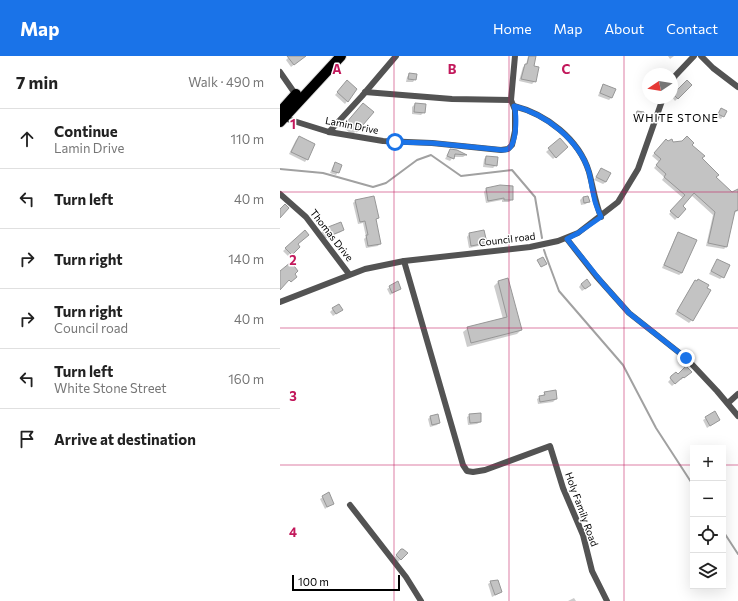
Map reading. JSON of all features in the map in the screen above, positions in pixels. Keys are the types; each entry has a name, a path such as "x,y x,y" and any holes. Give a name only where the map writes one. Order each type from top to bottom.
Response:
{"highway":[{"path":"281,117 296,95 332,56"},
{"path":"281,117 341,56"}],"street":[{"path":"329,132 396,56"},
{"path":"512,103 515,56"},
{"path":"678,73 694,56"},
{"path":"701,56 713,68 738,87"},
{"path":"280,72 296,95"},
{"path":"365,92 512,103 527,110 548,122 566,136 579,151 588,171 594,199 601,217"},
{"name":"Lamin Drive","path":"281,117 329,132 383,141 432,143 502,150 508,149 512,145 515,131 516,120 512,103"},
{"name":"Council road","path":"280,302 365,269 404,261 530,247 567,239 601,217 618,202 638,169 661,104"},
{"name":"Thomas Drive","path":"280,194 306,217 349,274"},
{"path":"567,239 629,313 686,358 728,403 738,416"},
{"name":"Holy Family Road","path":"404,261 463,465 467,471 473,472 485,470 550,446 563,488 583,535 592,571 606,601"},
{"path":"728,403 738,394"},
{"path":"350,505 406,577 421,601"}],"building":[{"path":"287,56 306,56 294,65"},
{"path":"529,56 536,56 534,66 539,67 536,82 521,79"},
{"path":"409,73 417,74 416,80 408,79"},
{"path":"347,80 357,89 348,102 337,92"},
{"path":"687,80 692,85 678,99 678,89"},
{"path":"603,84 616,89 612,98 600,93"},
{"path":"363,103 374,112 357,132 346,123"},
{"path":"415,103 426,104 425,113 414,112"},
{"path":"721,108 727,111 724,117 718,114"},
{"path":"637,111 644,112 641,121 635,119"},
{"path":"299,136 315,144 308,160 291,152"},
{"path":"687,136 694,143 692,145 705,156 702,158 719,175 716,177 732,192 738,189 738,210 735,211 727,247 708,243 715,212 694,193 683,206 686,209 678,218 670,211 685,195 664,177 666,174 656,165 661,159 654,153 666,139 668,141 672,139 673,142 682,141"},
{"path":"560,138 568,147 556,158 548,148"},
{"path":"450,149 457,150 467,155 455,154 454,159 447,156"},
{"path":"486,156 498,157 497,166 485,164"},
{"path":"335,162 342,165 339,173 332,171"},
{"path":"601,168 611,173 606,182 596,177"},
{"path":"500,185 513,186 513,200 504,200 504,198 488,201 486,188"},
{"path":"374,196 379,218 376,219 381,244 368,246 366,235 368,235 365,221 360,222 355,200"},
{"path":"588,196 590,202 584,203 583,197"},
{"path":"285,204 289,208 280,218 280,209"},
{"path":"341,222 344,230 327,237 323,229"},
{"path":"305,230 309,235 298,244 300,247 292,255 285,248"},
{"path":"484,230 487,243 471,246 469,233"},
{"path":"678,232 697,240 682,273 664,265"},
{"path":"543,257 547,264 541,267 537,260"},
{"path":"717,259 730,265 724,278 711,271"},
{"path":"291,262 298,271 295,274 297,277 291,282 289,280 280,290 280,271"},
{"path":"508,278 522,330 471,343 467,327 507,317 498,281"},
{"path":"587,279 591,285 585,289 581,284"},
{"path":"698,279 709,285 707,288 711,290 693,321 677,311 695,280 697,281"},
{"path":"398,281 401,289 392,293 389,286"},
{"path":"339,304 343,310 336,314 332,308"},
{"path":"686,366 692,372 675,384 670,378 671,376 676,372 678,374"},
{"path":"556,390 557,399 540,402 539,396 545,395 544,392"},
{"path":"715,411 720,420 710,426 705,417"},
{"path":"481,413 481,422 470,423 469,414"},
{"path":"438,414 440,423 432,425 430,416"},
{"path":"329,492 334,504 327,507 322,496"},
{"path":"401,549 408,553 401,560 396,555"},
{"path":"498,580 502,592 495,595 490,581"}],"waterway":[{"path":"280,169 323,173 373,187 386,183 417,160 431,155 461,176 512,170 535,197 542,238"},
{"path":"544,250 559,291 623,365 656,428 690,481"},
{"path":"726,536 738,554"}],"district":[{"name":"WHITE STONE","path":"676,118"}],"route":[{"path":"395,142 432,143 502,150 508,149 512,145 516,120 514,106 527,110 548,122 566,136 579,151 588,171 594,199 601,217 567,239 612,295 629,313 668,342 686,358"}]}
